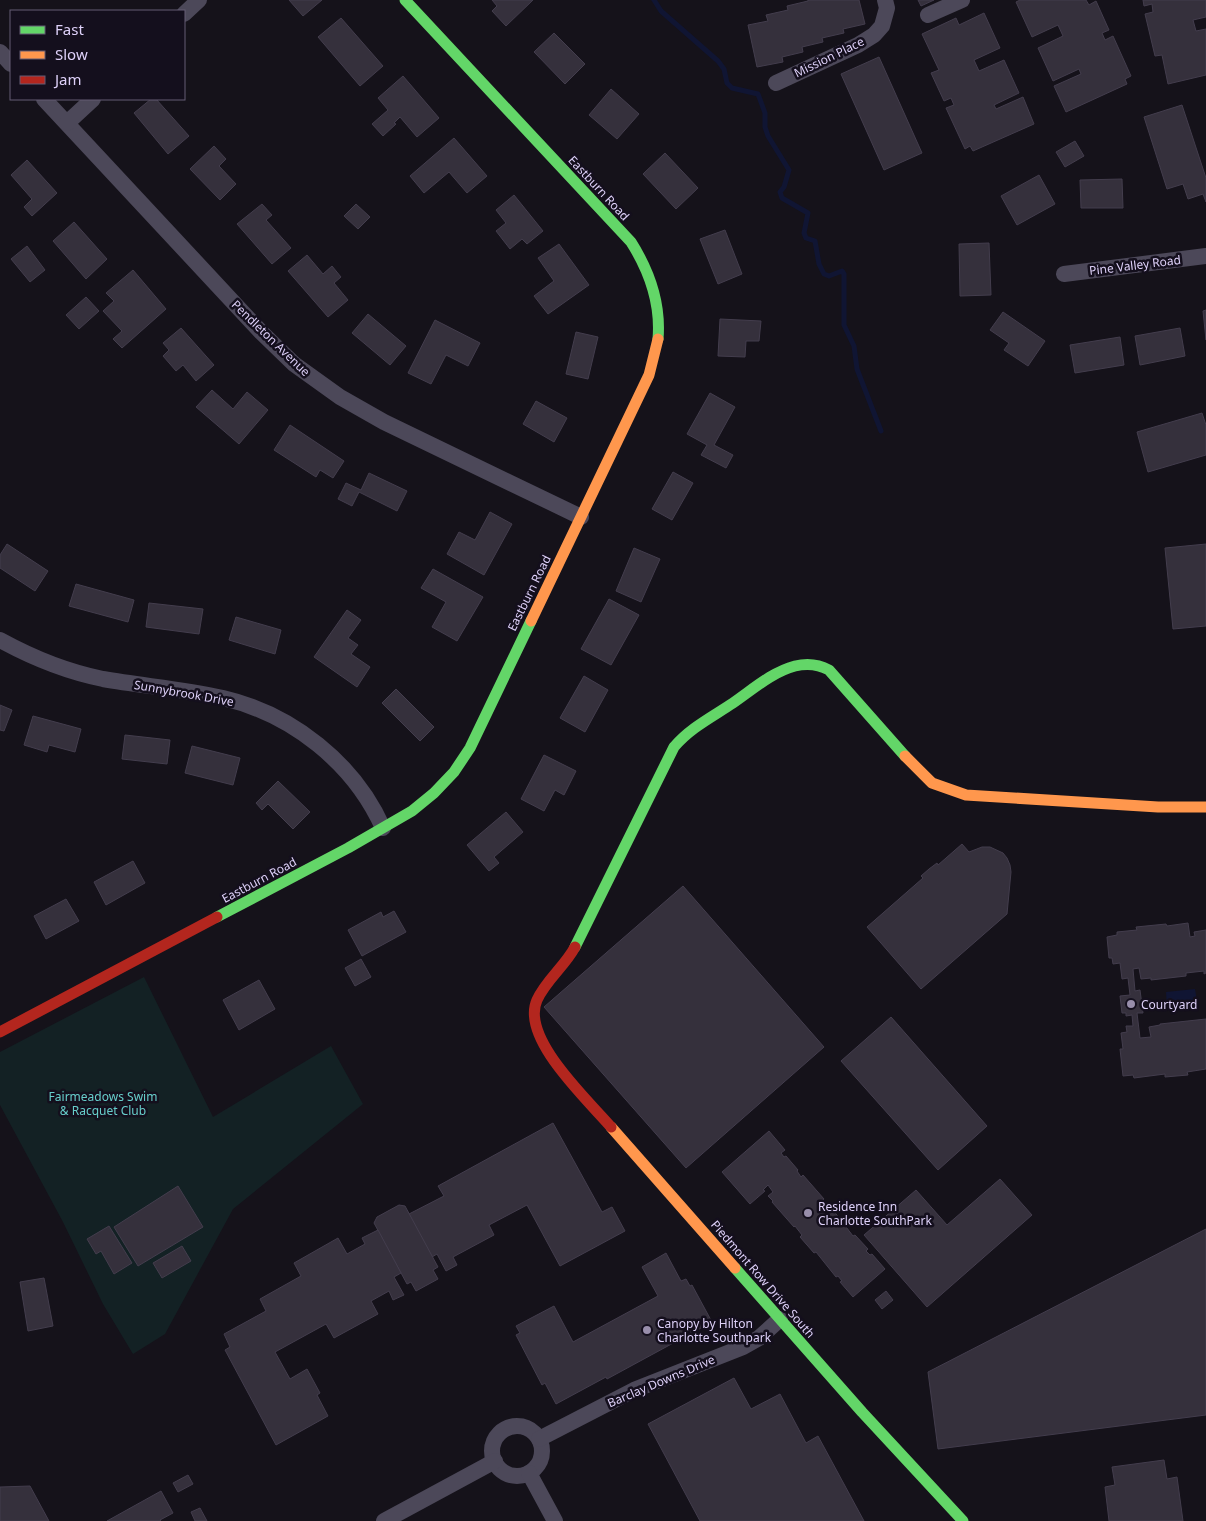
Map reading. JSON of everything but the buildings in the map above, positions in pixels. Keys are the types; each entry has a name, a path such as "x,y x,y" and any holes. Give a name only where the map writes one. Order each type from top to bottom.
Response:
{"street":[{"path":"185,13 199,0"},
{"name":"Eastburn Road","path":"0,1032 256,898 384,828 412,811 434,793 454,772 470,748 649,375 657,348 659,332 658,306 652,280 645,264 631,242 405,0"},
{"name":"Mission Place","path":"776,83 858,45 874,35 882,26 887,8 886,0"},
{"path":"928,16 962,0"},
{"path":"0,52 10,63"},
{"name":"Pendleton Avenue","path":"45,100 261,332 294,364 340,397 384,422 581,517"},
{"path":"67,123 92,100"},
{"name":"Pine Valley Road","path":"1064,274 1206,256"},
{"name":"Sunnybrook Drive","path":"0,640 63,668 101,678 223,698 253,707 281,720 319,745 335,759 360,788 384,828"},
{"name":"Piedmont Row Drive South","path":"963,1521 868,1418 580,1092 537,1034 534,1019 536,1002 542,991 572,953 674,747 684,736 751,691 790,668 812,664 829,670 916,768 932,783 946,790 976,796 1158,807 1206,807"},
{"name":"Barclay Downs Drive","path":"539,1439 634,1390 742,1347 754,1341 780,1319"},
{"path":"518,1426 533,1432 539,1439 542,1454 540,1462 529,1473 521,1476 505,1473 495,1462 492,1453 493,1445 502,1432 518,1426"},
{"path":"384,1521 495,1462"},
{"path":"529,1473 555,1521"}],"green space":[{"name":"Fairmeadows Swim & Racquet Club","path":"144,977 213,1117 331,1046 363,1104 233,1209 165,1334 133,1354 103,1304 63,1222 0,1105 0,1052"}],"water":[{"path":"1195,989 1198,1007 1189,1008 1189,1005 1167,1008 1166,992"}],"waterway":[{"path":"654,0 661,11 718,61 724,69 727,83 732,88 758,94 765,113 765,127 768,136 789,170 784,187 780,192 782,198 808,213 804,233 806,238 815,241 819,264 824,274 829,276 842,271 844,274 844,325 854,346 857,369 881,431"}],"traffic: fast":[{"path":"405,0 631,242 644,265 653,289 658,313 658,339"},
{"path":"217,917 348,848 412,811 434,793 454,772 470,748 531,621"},
{"path":"575,947 674,747 694,728 778,672 804,665 817,665 829,670 905,756"},
{"path":"735,1268 862,1412 963,1521"}],"traffic: slow":[{"path":"531,621 649,375 658,339"},
{"path":"905,756 932,783 966,795 1158,807 1206,807"},
{"path":"611,1127 735,1268"}],"traffic: jam":[{"path":"0,1032 217,917"},
{"path":"575,947 541,993 537,1000 534,1015 538,1032 559,1068 611,1127"}],"place":[{"name":"Courtyard","path":"1131,1004"},
{"name":"Residence Inn Charlotte SouthPark","path":"808,1213"},
{"name":"Canopy by Hilton Charlotte Southpark","path":"647,1330"}]}
